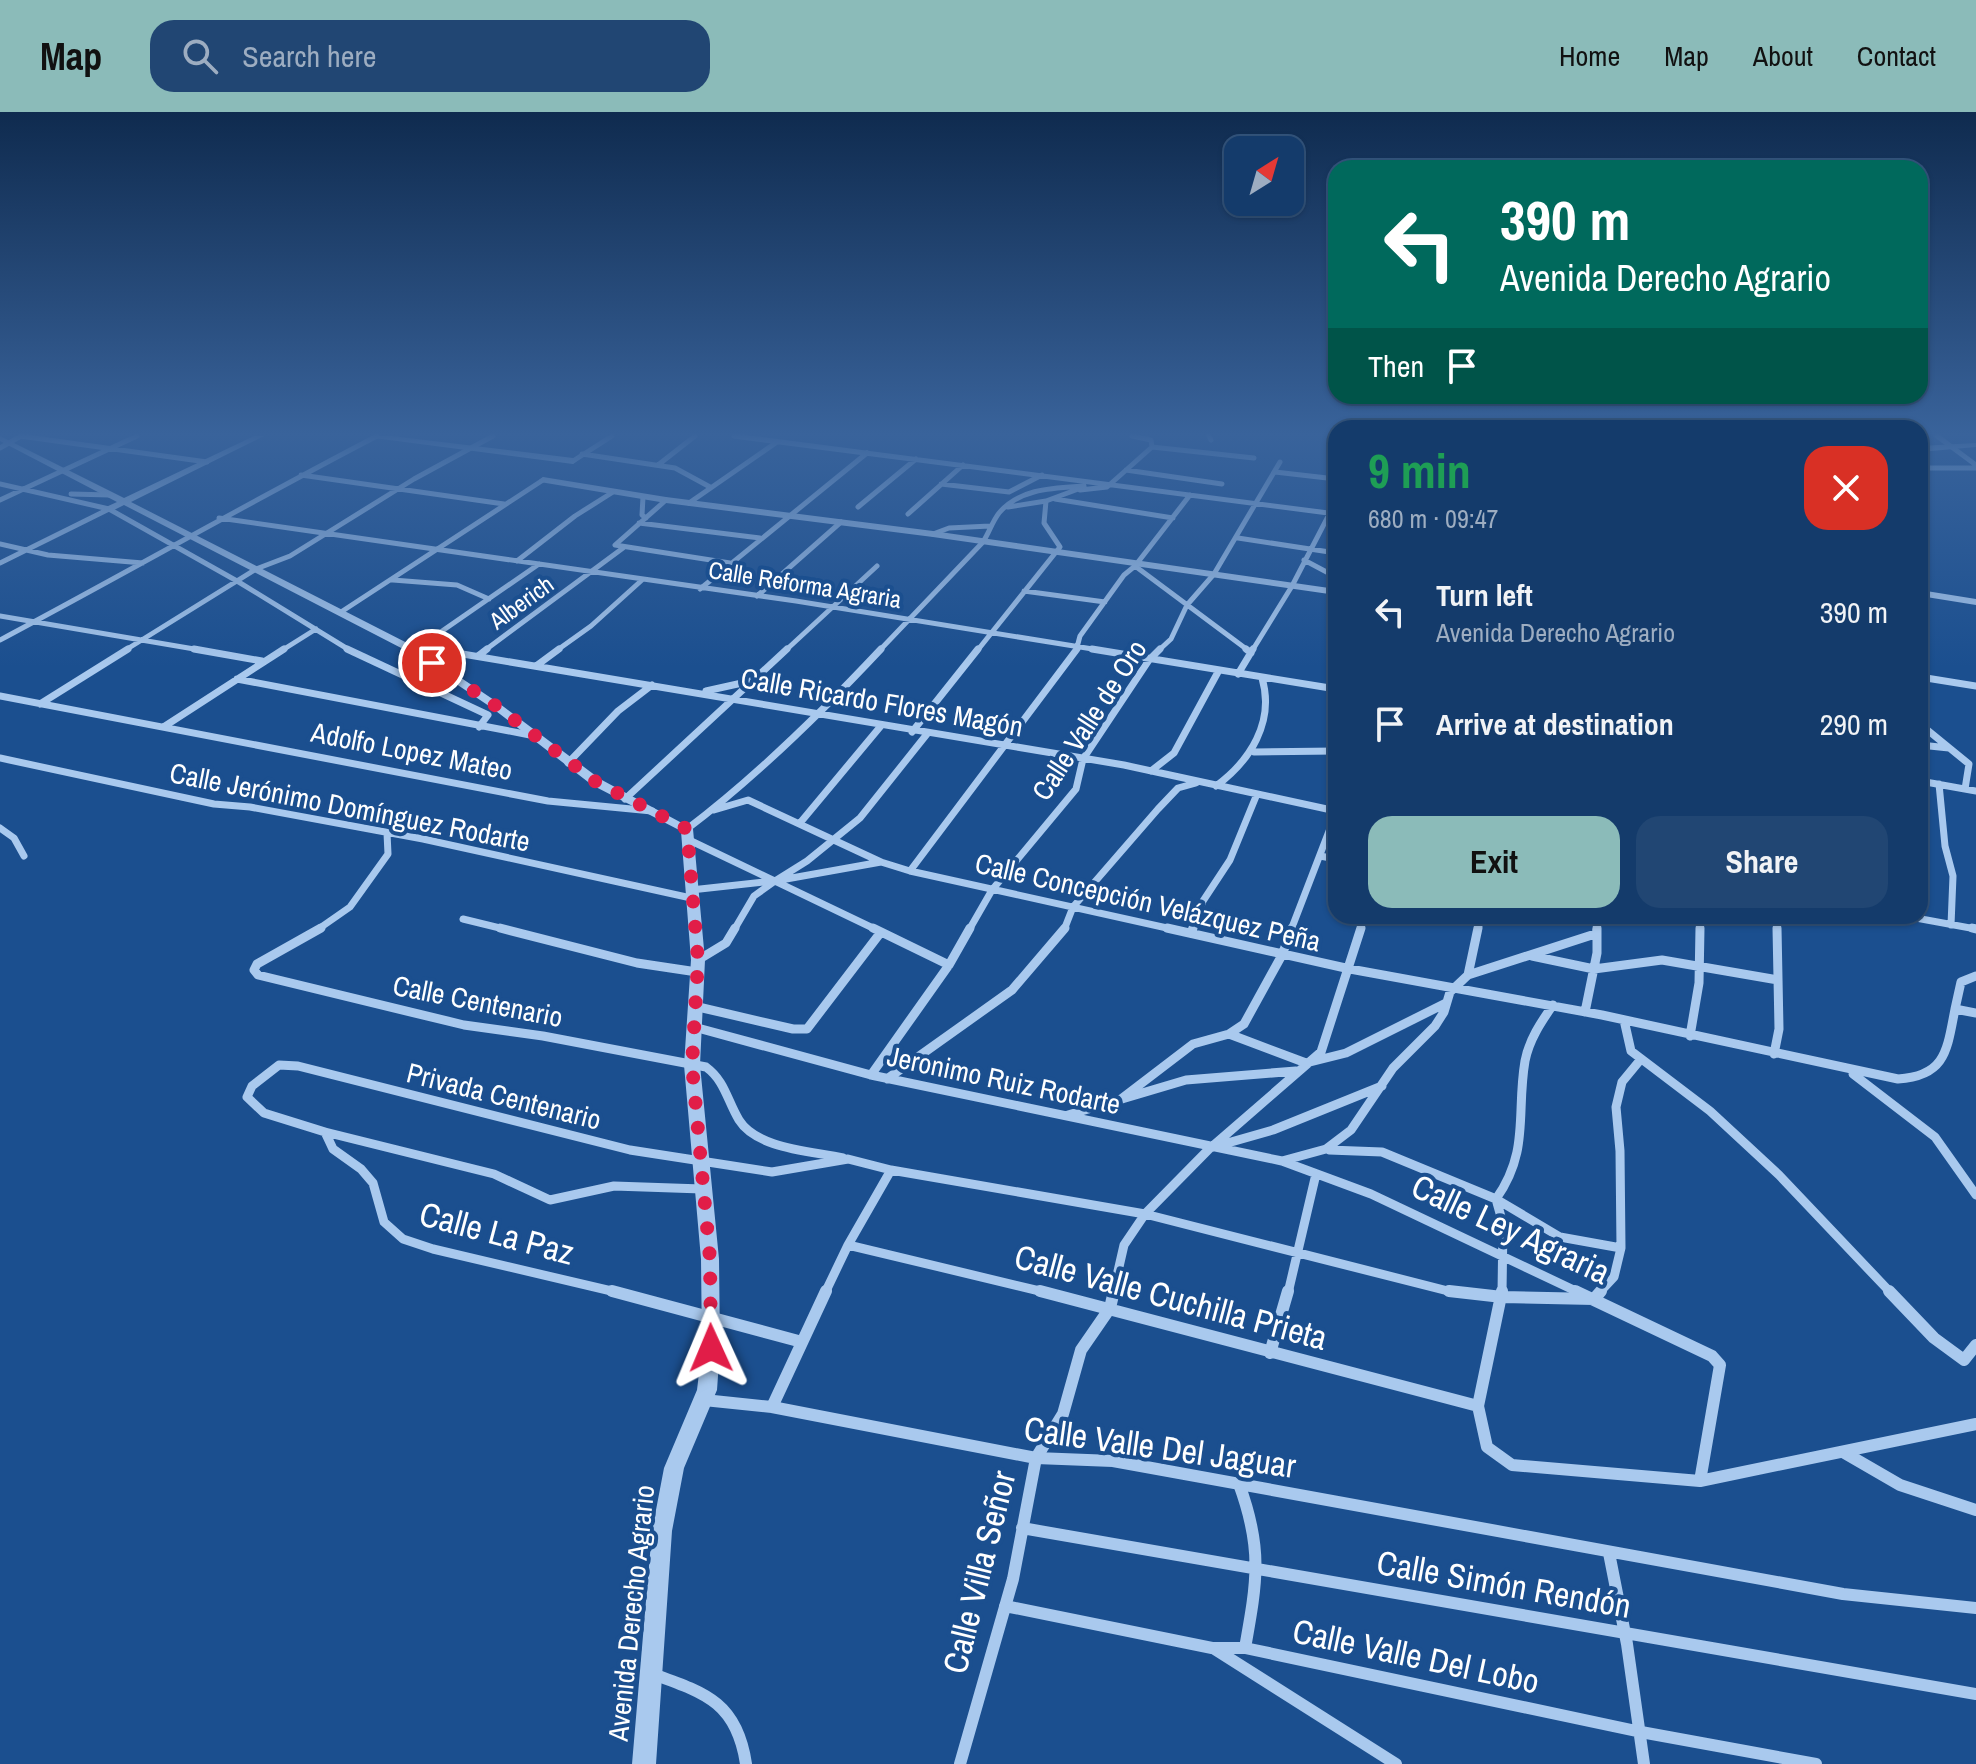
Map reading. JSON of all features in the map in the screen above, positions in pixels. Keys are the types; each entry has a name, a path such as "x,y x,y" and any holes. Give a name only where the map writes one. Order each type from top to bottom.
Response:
{"street":[{"path":"0,563 101,513"},
{"path":"116,513 237,581 350,652 492,710"},
{"path":"146,513 415,648 492,710 568,763 687,834 775,881 949,965"},
{"path":"0,640 144,563 228,513"},
{"path":"39,704 256,569 277,562 361,513"},
{"path":"341,612 492,513"},
{"path":"517,561 580,513"},
{"path":"642,513 646,518"},
{"path":"651,513 615,545 730,563"},
{"path":"774,513 1328,591"},
{"path":"700,589 792,513"},
{"path":"687,834 817,714 983,542 990,526 1002,513"},
{"path":"912,732 1056,552 1060,545 1048,531 1043,513"},
{"path":"1142,513 1173,518"},
{"path":"910,871 1078,648 1080,636 1124,575 1177,513"},
{"name":"Calle Valle de Oro","path":"871,1075 949,965 992,890 1076,789 1083,759 1149,660 1171,639 1187,605 1214,574 1253,513"},
{"name":"Calle Reforma Agraria","path":"219,518 833,607 1218,672 1328,685"},
{"path":"757,596 841,522"},
{"path":"1238,674 1328,522"},
{"path":"639,523 760,538"},
{"path":"933,534 949,528 990,526"},
{"path":"1238,538 1328,552"},
{"path":"0,544 48,555 144,563"},
{"name":"Alberich","path":"478,656 623,548"},
{"path":"1304,560 1328,573"},
{"path":"415,648 540,563"},
{"path":"1136,564 1251,653"},
{"path":"625,799 877,566"},
{"path":"392,580 464,587 483,593 489,599"},
{"path":"536,666 591,626 642,580"},
{"path":"1024,591 1105,602"},
{"path":"1928,594 1976,602"},
{"path":"0,616 262,661"},
{"path":"0,696 164,726 316,629"},
{"name":"Calle Ricardo Flores Magón","path":"415,648 734,697 880,727 1151,771 1328,810"},
{"path":"1151,771 1174,753 1218,672"},
{"path":"1216,786 1239,769 1259,741 1267,692 1262,678"},
{"path":"1928,678 1976,686"},
{"path":"237,679 530,735"},
{"path":"701,692 753,680"},
{"path":"568,763 618,711 652,685"},
{"path":"479,727 492,710"},
{"name":"Adolfo Lopez Mateo","path":"164,726 548,801 653,811"},
{"path":"800,823 880,727"},
{"path":"1928,730 1969,764 1965,789"},
{"path":"463,919 637,963 698,966 726,943 754,896 836,840 860,818 927,734"},
{"path":"1928,746 1953,748"},
{"path":"1254,752 1328,751"},
{"name":"Calle Jerónimo Domínguez Rodarte","path":"0,758 214,804 250,807 691,894 881,862"},
{"path":"887,1079 1012,990 1064,931 1073,907 1174,791 1199,782"},
{"path":"1928,782 1976,791"},
{"path":"1939,784 1945,846 1953,876 1951,925"},
{"path":"1191,933 1203,901 1230,860 1257,794"},
{"name":"Calle Concepción Velázquez Peña","path":"714,810 748,800 881,862 910,871 1282,955 1553,1005 1849,1071 1915,1080 1927,1077 1941,1065 1955,1009"},
{"path":"0,828 14,838 24,856"},
{"name":"Calle Centenario","path":"387,833 388,854 350,907 334,921 257,964 254,970 258,975 464,1025 543,1036 692,1065"},
{"name":"Avenida Derecho Agrario","path":"644,1764 662,1531 674,1468 707,1390 711,1348 710,1259 692,1065 698,966 687,834"},
{"path":"1121,1099 1193,1044 1229,1034 1244,1024 1282,955 1328,834"},
{"path":"1320,856 1328,858"},
{"path":"1928,920 1976,929"},
{"path":"1210,1148 1321,1052 1325,1029 1350,969 1362,924"},
{"path":"1468,975 1479,924"},
{"path":"1585,1012 1597,953 1595,934 1598,924"},
{"path":"1690,1036 1699,983 1697,965 1700,924"},
{"path":"1774,1054 1779,1029 1777,924"},
{"path":"694,1006 793,1029 807,1029 881,932"},
{"path":"1450,988 1468,975 1508,960 1559,950 1595,934"},
{"path":"1532,956 1594,969 1662,960 1778,980"},
{"path":"1976,976 1966,977 1955,992 1955,1009 1976,1013"},
{"name":"Calle Villa Señor","path":"1306,1157 1328,1150 1361,1119 1394,1068 1442,1017 1450,988"},
{"path":"1229,1034 1306,1063 1346,1053 1446,1003"},
{"path":"1496,1199 1519,1163 1525,1063 1529,1046 1553,1005"},
{"path":"1624,1020 1631,1051 1701,1103 1779,1175 1934,1338 1964,1360 1976,1345"},
{"name":"Jeronimo Ruiz Rodarte","path":"694,1027 887,1079 1210,1148 1282,1161 1306,1157"},
{"path":"692,1065 713,1069 739,1120 749,1132 764,1140 891,1170 1145,1214 1448,1291 1502,1297 1594,1299 1614,1277 1621,1248 1620,1151 1616,1107 1622,1082 1641,1059"},
{"name":"Privada Centenario","path":"325,1132 264,1113 247,1097 252,1086 279,1065 298,1066 630,1150 700,1163 772,1172 848,1159"},
{"path":"1067,1115 1186,1080 1296,1071"},
{"path":"1849,1071 1935,1137 1976,1195"},
{"name":"Calle Villa Señor","path":"960,1764 1005,1606 1036,1458 1063,1414 1081,1350 1110,1308 1124,1245 1145,1214 1210,1148 1273,1130 1382,1086"},
{"path":"325,1132 494,1174 550,1200 614,1186 702,1189"},
{"name":"Calle La Paz","path":"325,1132 333,1152 372,1180 380,1197 384,1222 391,1232 413,1242 711,1316"},
{"path":"1328,1150 1382,1152 1496,1199 1560,1237 1621,1248"},
{"name":"Calle Ley Agraria","path":"1282,1161 1371,1194 1712,1356 1720,1365 1700,1481"},
{"path":"772,1407 848,1245 891,1170"},
{"path":"1270,1353 1299,1254 1316,1174"},
{"path":"1496,1199 1503,1224 1502,1297 1478,1406 1487,1447 1512,1465 1700,1481 1976,1424"},
{"name":"Calle Valle Cuchilla Prieta","path":"848,1245 1110,1308 1478,1406"},
{"path":"711,1316 802,1342"},
{"name":"Calle Valle Del Jaguar","path":"703,1400 772,1407 1036,1458 1113,1461 1609,1553"},
{"path":"1842,1452 1900,1485 1976,1510"},
{"path":"1239,1484 1254,1527 1257,1569 1245,1648"},
{"name":"Calle Simón Rendón","path":"1022,1528 1976,1694"},
{"path":"1644,1764 1625,1633 1609,1553 1843,1594 1976,1608"},
{"name":"Calle Valle Del Lobo","path":"1005,1606 1212,1648 1245,1648 1641,1732 1816,1764"},
{"path":"1212,1648 1396,1764"},
{"path":"652,1674 701,1692 729,1710 739,1726 746,1764"}],"route":[{"path":"432,663 496,706 530,735 596,782 687,829 698,960 692,1065 710,1259 711,1348"}]}
